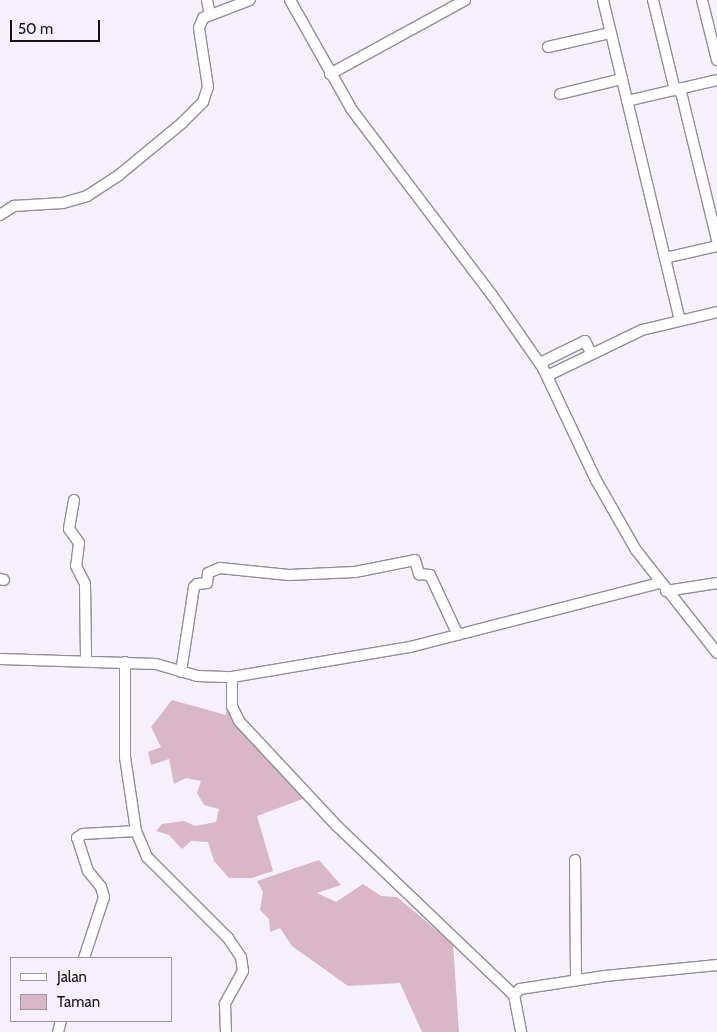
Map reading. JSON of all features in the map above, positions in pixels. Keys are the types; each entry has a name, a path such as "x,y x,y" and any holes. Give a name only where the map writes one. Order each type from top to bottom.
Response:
{"street":[{"path":"207,0 210,16"},
{"path":"0,211 14,206 63,203 87,196 119,175 188,118 206,97 208,87 199,28 202,18 250,0"},
{"path":"290,0 330,74 390,163 492,295 540,363 609,505 658,582 717,654"},
{"path":"330,74 466,0"},
{"path":"602,0 680,321"},
{"path":"653,0 717,240"},
{"path":"702,0 717,60"},
{"path":"548,47 610,32"},
{"path":"560,94 622,80"},
{"path":"627,101 717,80"},
{"path":"665,258 717,246"},
{"path":"547,376 591,353 642,330 717,312"},
{"path":"540,363 585,341 591,353"},
{"path":"74,500 68,529 79,543 76,566 85,584 86,660"},
{"path":"181,672 194,587 197,584 207,583 208,573 220,568 289,575 355,572 415,560 419,574 430,575 458,635"},
{"path":"0,659 125,662 165,666 197,676 232,677 358,656 458,635 658,582"},
{"path":"666,591 717,584"},
{"path":"125,662 125,757 136,831 147,857 228,938 240,957 243,971 225,1004 226,1032"},
{"path":"232,677 233,712 239,721 337,826 514,995 521,1032"},
{"path":"84,957 104,896 101,887 88,871 77,838 83,834 136,831"},
{"path":"575,860 576,980"},
{"path":"514,995 520,989 576,980 717,966"}],"green space":[{"path":"172,700 226,715 227,703 305,798 257,816 273,871 252,878 229,878 214,861 208,842 191,841 182,849 169,835 156,831 162,824 184,821 195,826 216,822 219,809 204,805 197,793 201,781 186,778 174,784 169,759 151,765 148,752 161,747 151,727"},
{"path":"319,860 341,885 317,893 336,902 363,884 381,896 397,897 453,944 459,1032 422,1032 400,983 348,986 292,946 280,928 270,932 269,919 260,910 263,892 257,881"}]}
